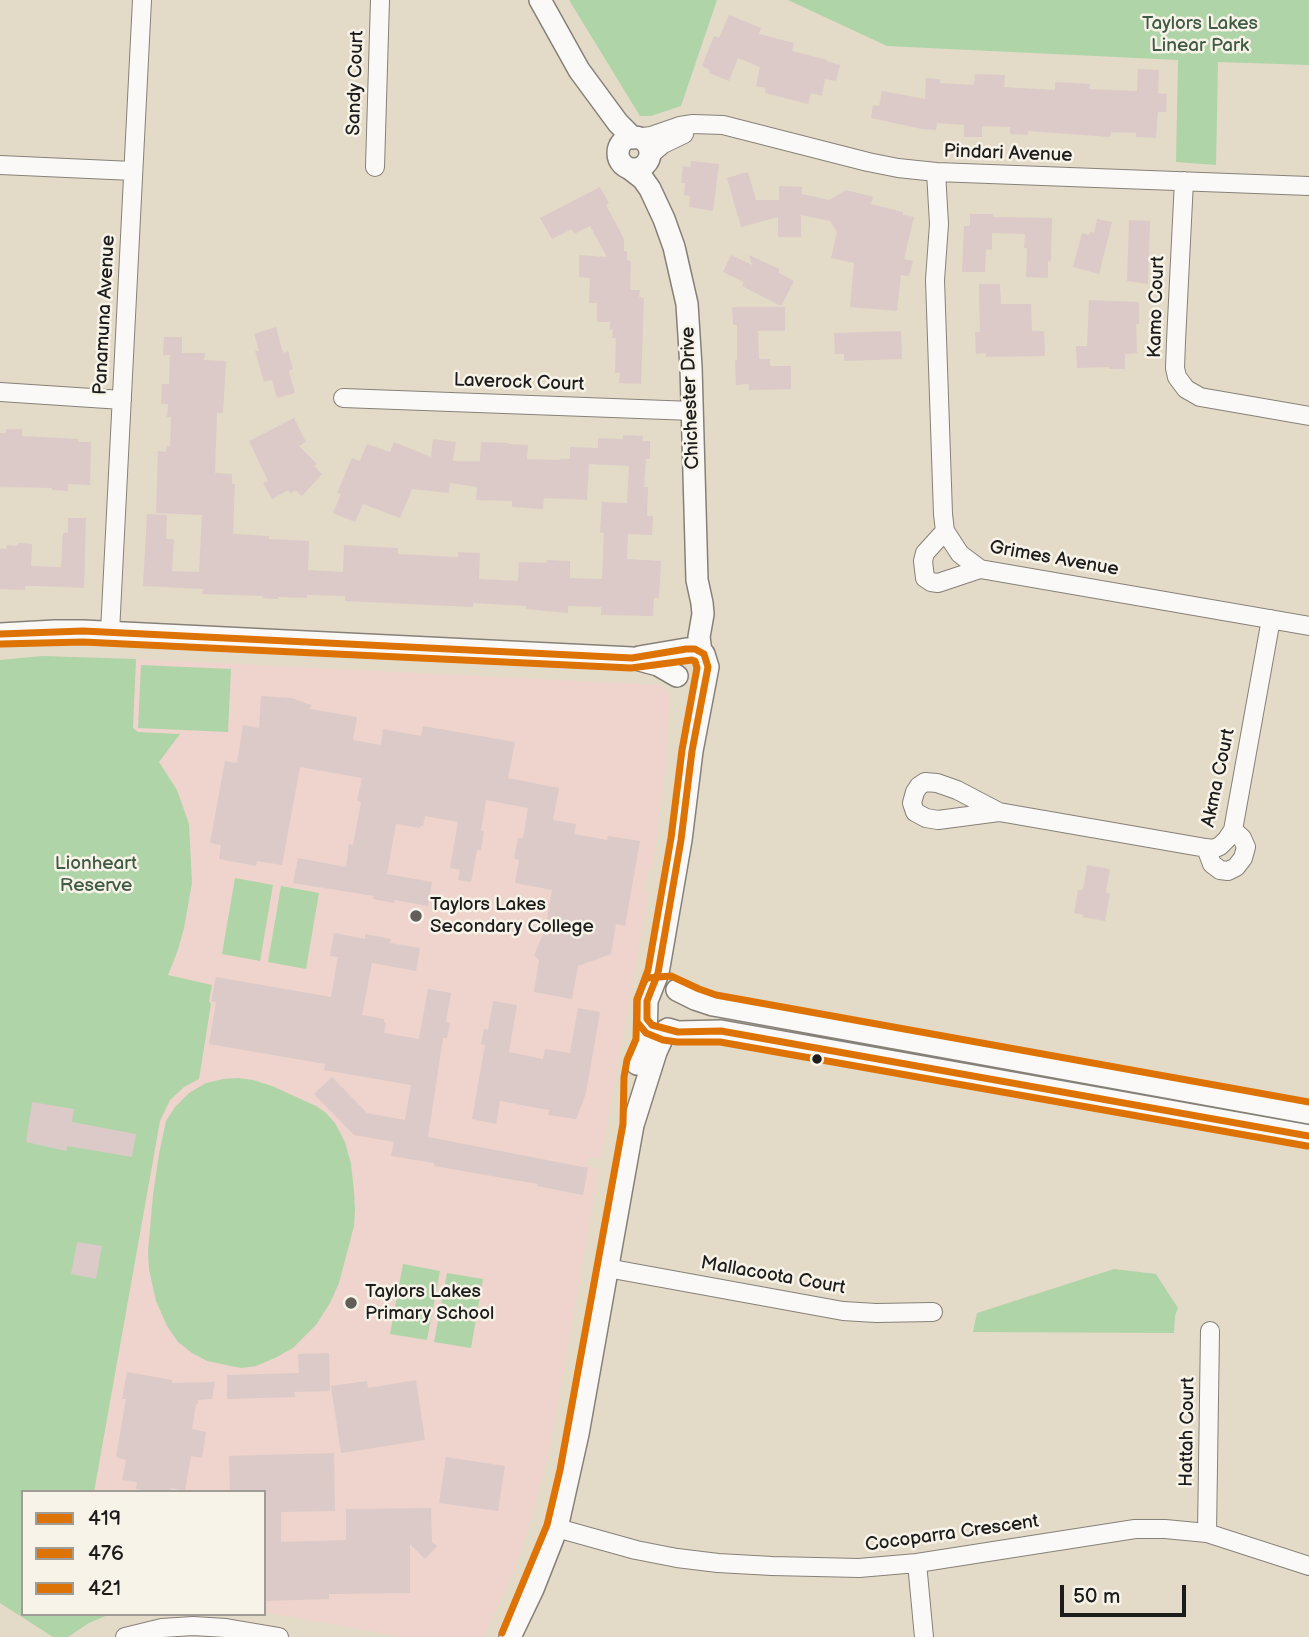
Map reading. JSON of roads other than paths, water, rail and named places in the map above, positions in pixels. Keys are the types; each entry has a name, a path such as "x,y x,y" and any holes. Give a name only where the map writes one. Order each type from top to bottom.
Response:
{"street":[{"name":"Panamuna Avenue","path":"110,632 142,0"},
{"name":"Sandy Court","path":"375,167 380,0"},
{"name":"Chichester Drive","path":"540,0 579,70 618,122 634,138"},
{"name":"Chichester Drive","path":"596,94 613,132 637,159 643,179 664,219 674,247 687,304 691,356 697,580 689,627 692,656 692,751 659,974 653,987"},
{"name":"Pindari Avenue","path":"634,138 693,124 723,125 878,164 943,173 1309,186"},
{"name":"Pindari Avenue","path":"637,159 678,136 710,126"},
{"path":"634,138 621,144 637,159"},
{"path":"0,165 133,171"},
{"path":"943,173 935,280 945,531 925,553 923,561 925,578 938,583 980,569"},
{"name":"Kamo Court","path":"1184,181 1175,368 1177,377 1186,389 1200,397 1309,415"},
{"path":"0,392 122,400"},
{"name":"Laverock Court","path":"344,398 692,411"},
{"name":"Grimes Avenue","path":"945,531 960,554 980,569 1309,626"},
{"name":"Akma Court","path":"999,812 1206,848 1220,846 1233,830 1271,619"},
{"path":"0,634 110,632 632,658 692,656"},
{"path":"632,658 658,665 691,682 703,677 692,656"},
{"path":"678,676 674,661 692,656"},
{"name":"Chichester Drive","path":"678,676 690,708 692,751"},
{"path":"1206,848 1212,864 1220,870 1228,871 1236,867 1243,858 1246,847 1242,838 1233,830"},
{"name":"Chichester Drive","path":"665,934 677,989"},
{"path":"633,1125 634,1078 645,1046 647,1001 653,987 669,986 713,1006 1309,1113"},
{"path":"512,1635 557,1528 578,1434 633,1125 656,1052 679,1010 677,989"},
{"path":"646,1018 652,1025 678,1032 721,1031 1309,1136"},
{"name":"Mallacoota Court","path":"607,1268 843,1311 933,1312"},
{"name":"Hattah Court","path":"1207,1533 1210,1331"},
{"name":"Cocoparra Crescent","path":"557,1528 636,1550 677,1558 718,1563 859,1568 917,1563 1135,1529 1165,1529 1207,1533 1309,1566"},
{"path":"917,1563 924,1637"},
{"path":"125,1637 162,1628 193,1626 226,1628 279,1637"}],"place":[{"name":"Taylors Lakes Secondary College","path":"416,916"},
{"name":"Taylors Lakes Primary School","path":"351,1303"}],"park label":[{"name":"Taylors Lakes Linear Park","path":"1200,35"},
{"name":"Lionheart Reserve","path":"96,875"}]}
